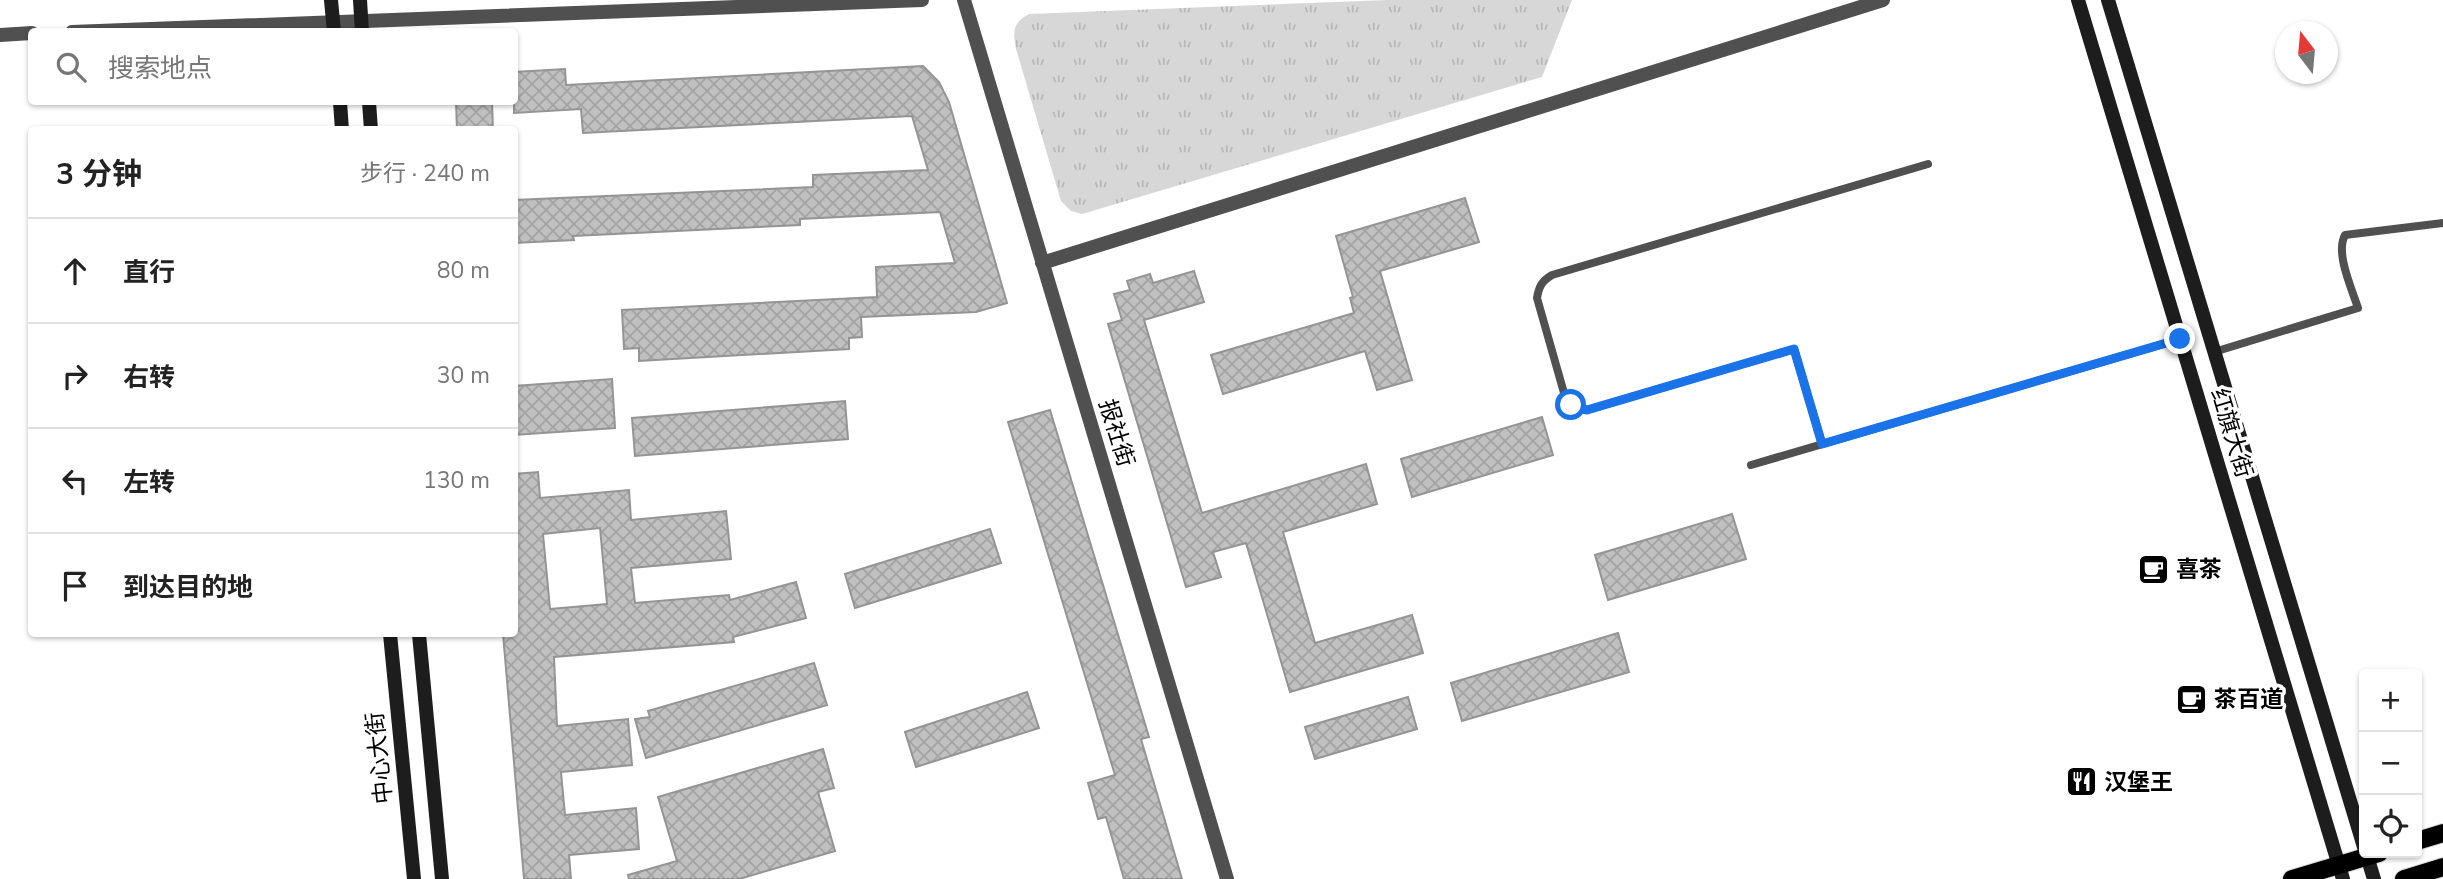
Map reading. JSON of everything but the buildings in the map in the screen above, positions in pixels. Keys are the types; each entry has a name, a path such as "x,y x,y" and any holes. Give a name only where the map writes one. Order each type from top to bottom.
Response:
{"main road":[{"path":"331,0 337,24"},
{"path":"360,0 362,26"},
{"name":"红旗大街","path":"2078,0 2341,872"},
{"name":"红旗大街","path":"2108,0 2359,820"},
{"path":"340,105 342,126"},
{"path":"369,105 371,126"},
{"name":"中心大街","path":"390,637 414,879"},
{"path":"419,637 442,879"},
{"path":"2422,839 2443,833"},
{"path":"2292,879 2341,872 2361,858"},
{"name":"红旗大街","path":"2370,858 2374,879"},
{"path":"2404,879 2443,867"}],"street":[{"path":"204,28 337,24 362,26 777,2 922,0"},
{"name":"报社街","path":"964,0 1227,879"},
{"path":"1042,263 1884,0"},
{"path":"0,35 28,33"}],"lane":[{"path":"1822,444 1794,349 1587,410 1577,409 1566,400 1537,298 1538,289 1542,282 1552,275 1928,164"},
{"path":"2214,352 2358,308 2342,255 2340,243 2344,235 2443,223"},
{"path":"1751,465 2180,339"}],"green space":[{"path":"1387,0 1572,0 1542,77 1082,214 1071,211 1061,201 1016,49 1015,28 1023,17 1029,14"}],"place":[{"name":"喜茶","path":"2153,569"},
{"name":"茶百道","path":"2191,699"},
{"name":"汉堡王","path":"2081,782"}],"route":[{"path":"1571,405 1587,410 1794,349 1822,444 2180,339"}]}
